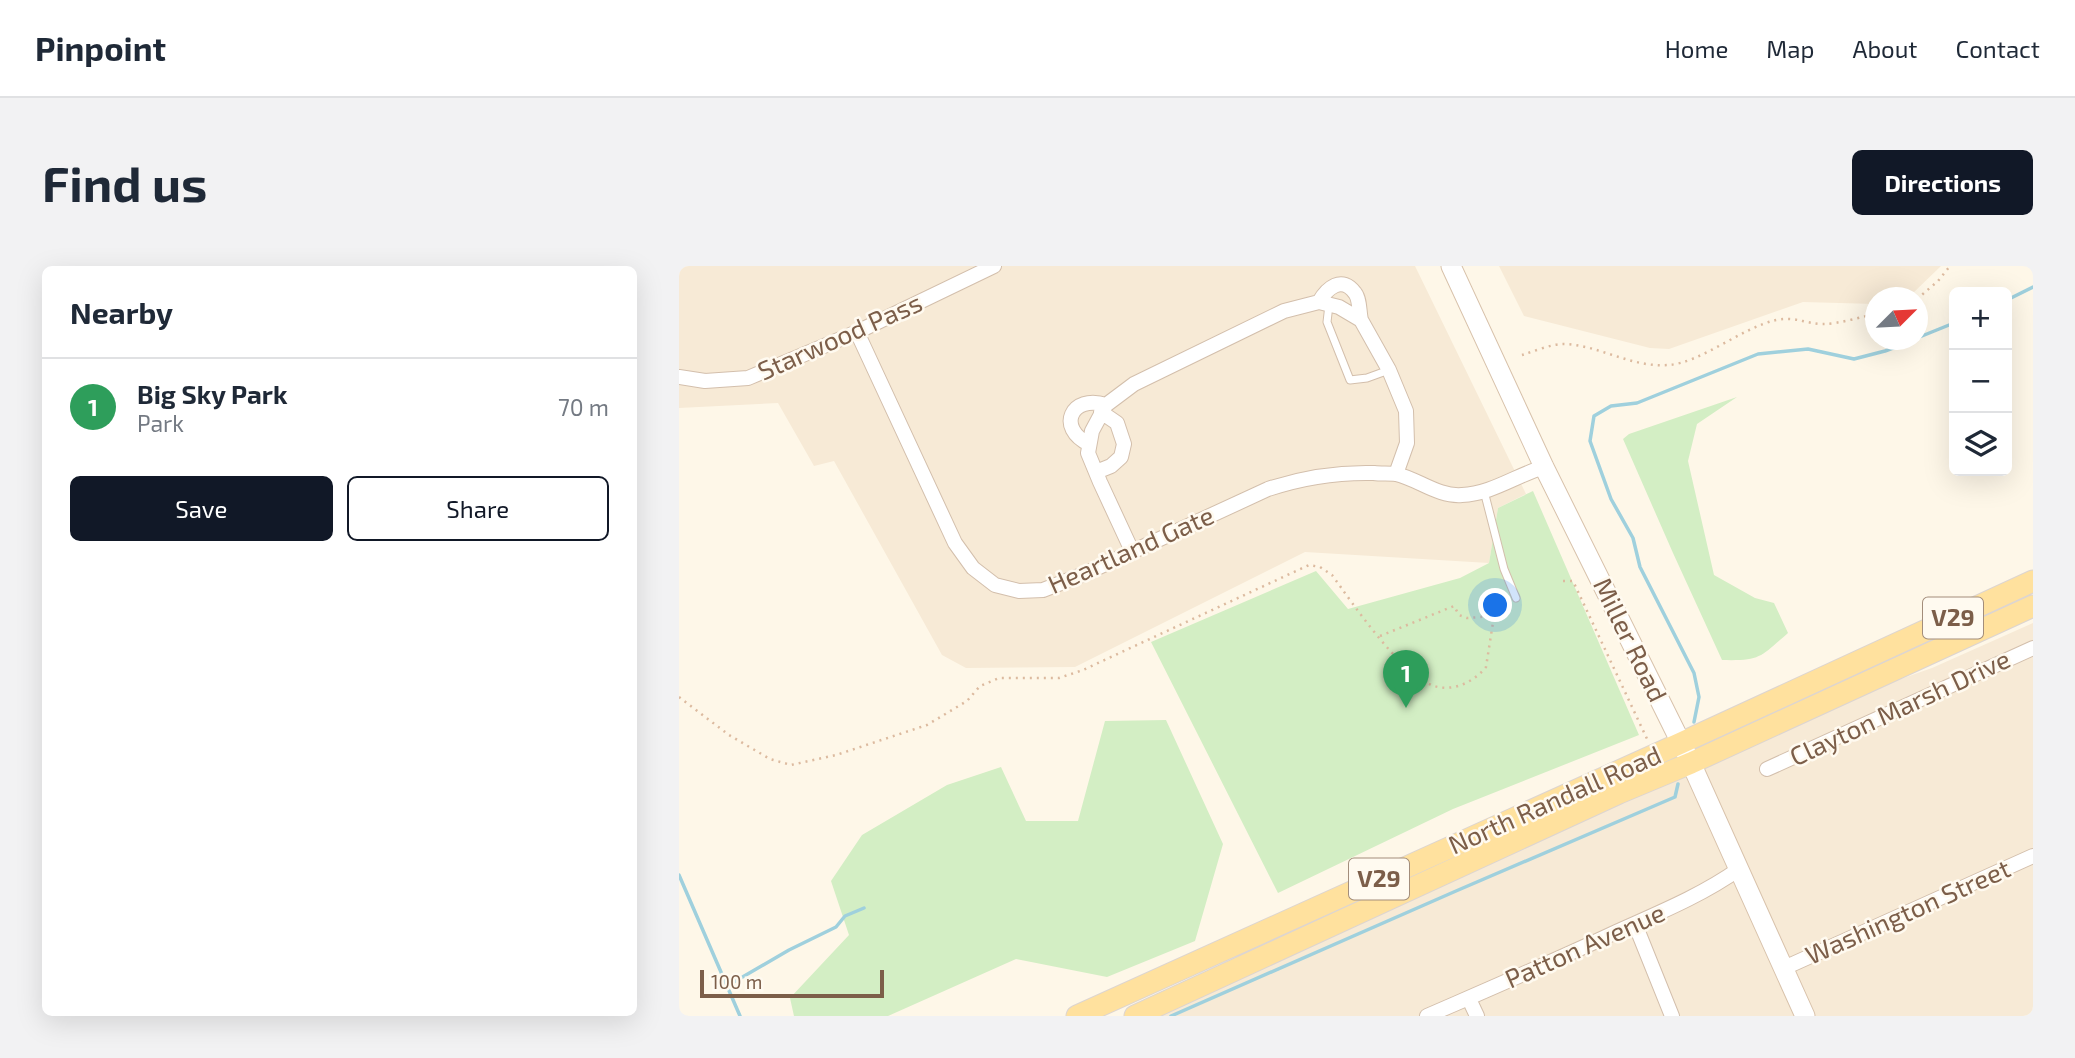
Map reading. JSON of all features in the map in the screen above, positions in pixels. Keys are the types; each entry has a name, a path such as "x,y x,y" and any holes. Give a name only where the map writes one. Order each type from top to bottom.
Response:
{"main road":[{"name":"North Randall Road","path":"1077,1016 2033,582"},
{"name":"North Randall Road","path":"1135,1016 1607,798 1691,763 2033,606"}],"street":[{"name":"Starwood Pass","path":"679,377 705,381 748,378 857,332 994,266"},
{"name":"Miller Road","path":"1451,266 1544,467 1691,763 1805,1016"},
{"path":"1324,303 1325,292 1338,284 1354,291 1361,320 1389,370 1406,411 1407,443 1396,474"},
{"path":"1132,551 1089,453 1092,431 1103,409 1134,384 1284,310 1324,303 1339,307 1361,320"},
{"name":"Heartland Gate","path":"857,332 955,543 973,568 995,585 1019,591 1043,590 1084,574 1268,489 1299,478 1356,472 1396,474 1447,494 1462,496 1484,491 1544,467"},
{"path":"1089,444 1074,434 1071,415 1078,406 1086,402 1096,402 1117,423 1124,444 1121,457 1111,466 1096,472"},
{"name":"Clayton Marsh Drive","path":"1767,769 2033,648"},
{"name":"Washington Street","path":"1784,968 2033,856"},
{"name":"Patton Avenue","path":"1427,1016 1657,915 1739,869"},
{"path":"1635,924 1672,1016"},
{"path":"1469,999 1477,1016"}],"lane":[{"path":"1324,303 1328,322 1350,380 1367,378 1389,370"},
{"path":"1484,491 1504,569 1515,598"}],"path":[{"path":"1928,290 1950,266"},
{"path":"1522,355 1561,344 1586,347 1648,365 1670,365 1686,361 1774,320 1793,318 1823,324 1865,316"},
{"path":"679,698 729,735 770,759 791,765 836,755 927,724 967,701 980,686 999,678 1059,678 1083,670 1309,565 1320,567 1332,575 1379,636 1408,668 1431,685 1457,686 1474,680 1486,667 1494,616"},
{"path":"1563,581 1573,581 1643,730"},
{"path":"1379,636 1454,606 1459,615 1467,618 1494,616 1504,611"}],"shaded area":[{"path":"679,266 1415,266 1526,494 1498,508 1489,563 1305,552 1075,667 966,668 942,655 834,461 814,466 778,403 679,408"},
{"path":"1499,266 1941,266 1919,287 1865,287 1865,304 1803,302 1669,349 1650,348 1524,316"},
{"path":"2033,623 2033,1016 1150,1016 1641,793"}],"green space":[{"path":"1737,397 1697,424 1688,461 1714,575 1755,598 1774,603 1788,633 1759,656 1745,660 1722,660 1623,439 1629,434"},
{"path":"1533,491 1639,735 1453,809 1278,893 1151,642 1316,571 1348,609 1460,578 1489,563 1498,508"},
{"path":"1166,720 1223,844 1195,941 1107,977 1016,959 888,1016 794,1016 790,998 849,935 831,881 862,835 947,785 1001,767 1026,821 1078,821 1105,721"}],"waterway":[{"path":"2012,298 2033,287"},
{"path":"1928,334 1949,325"},
{"path":"1694,722 1699,697 1694,673 1640,567 1633,538 1611,499 1590,441 1594,416 1611,406 1637,403 1758,354 1808,349 1854,359 1888,350"},
{"path":"1171,1016 1675,797 1678,784"},
{"path":"679,875 740,1016"},
{"path":"727,986 789,950 836,927 845,916 864,908"}],"place":[{"name":"Big Sky Park","path":"1406,708"}]}
